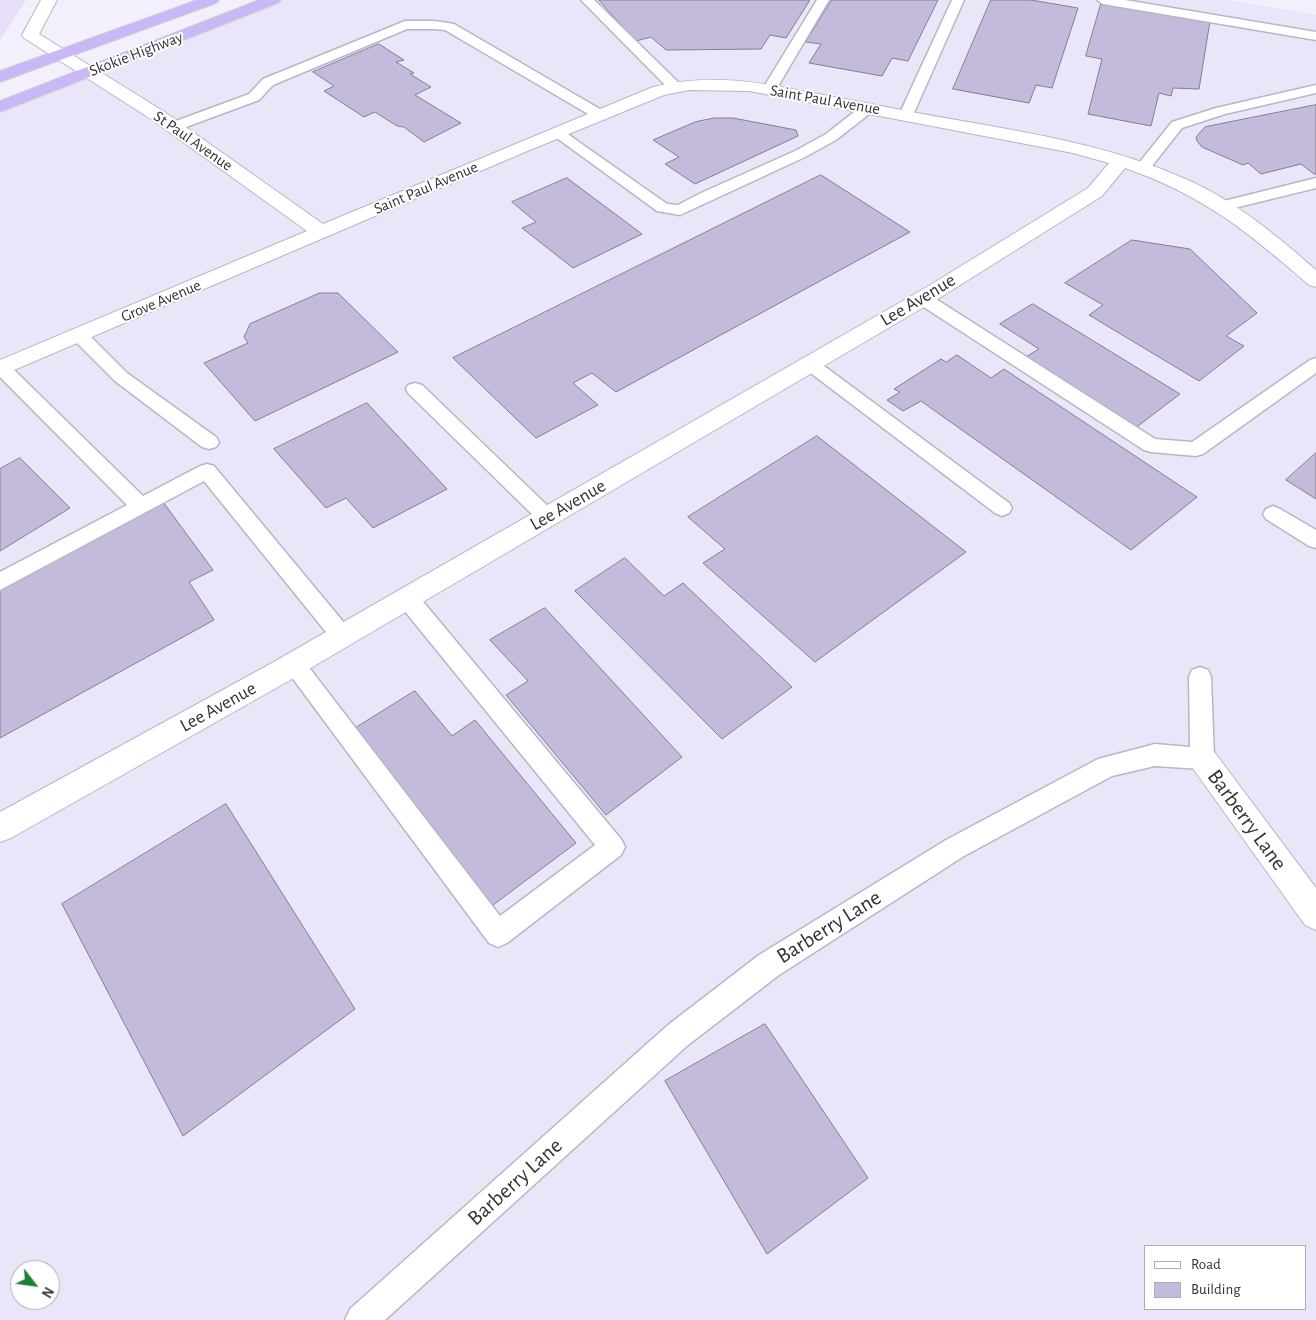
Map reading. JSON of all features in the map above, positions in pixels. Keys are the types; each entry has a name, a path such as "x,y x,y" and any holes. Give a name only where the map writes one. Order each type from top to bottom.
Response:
{"highway":[{"name":"Skokie Highway","path":"0,77 211,0"},
{"name":"Skokie Highway","path":"0,107 273,0"}],"street":[{"name":"St Paul Avenue","path":"49,0 30,35 173,127 322,233"},
{"name":"Saint Paul Avenue","path":"322,233 557,132 659,91 715,84 769,90 906,115 1074,148 1132,164 1164,176 1222,206 1246,222 1316,281"},
{"name":"Lee Avenue","path":"0,828 342,636 810,364 1062,214 1132,164"},
{"name":"Grove Avenue","path":"1,368 322,233"},
{"name":"Barberry Lane","path":"1202,758 1316,914"}],"lane":[{"path":"587,0 676,88"},
{"path":"769,90 823,0"},
{"path":"906,115 958,0"},
{"path":"1103,0 1316,36"},
{"path":"173,127 254,97 268,82 405,25 435,24 449,27 600,115"},
{"path":"1132,164 1177,125 1221,111 1316,89"},
{"path":"557,132 663,208 680,210 706,196 800,154 831,137 868,108"},
{"path":"1222,206 1316,183"},
{"path":"922,298 1151,444 1196,449 1316,364"},
{"path":"79,335 121,377 209,442"},
{"path":"810,364 1002,508"},
{"path":"1,368 141,507"},
{"path":"415,389 547,517"},
{"path":"0,582 207,471 342,636"},
{"path":"1273,514 1316,540"},
{"path":"293,664 498,934 612,847 408,598"},
{"path":"1200,677 1202,758"},
{"name":"Barberry Lane","path":"361,1320 678,1035 768,965 955,848 1107,766 1155,755 1202,758"}],"shaded area":[{"path":"0,0 26,0 0,40"},
{"path":"283,0 1228,0 1316,15 1316,1320 0,1320 0,107"}],"building":[{"path":"599,0 810,0 786,38 770,35 761,49 666,50 651,37 636,41"},
{"path":"832,0 938,0 908,61 892,58 882,76 809,63 821,44 806,42"},
{"path":"991,0 1031,0 1078,8 1052,88 1036,85 1029,103 953,89"},
{"path":"1101,4 1210,21 1199,89 1173,88 1171,96 1159,93 1151,126 1088,114 1102,59 1086,56"},
{"path":"379,44 404,60 396,62 414,73 410,74 431,87 415,95 461,123 424,142 404,127 397,126 375,112 364,117 324,91 334,86 313,72"},
{"path":"1316,105 1316,174 1301,164 1261,174 1248,163 1243,165 1202,147 1197,141 1196,137 1205,127"},
{"path":"714,118 733,118 796,130 798,136 695,184 665,164 679,157 653,140 695,122"},
{"path":"821,175 910,232 616,392 592,373 573,383 598,405 536,438 453,358"},
{"path":"567,178 642,234 573,268 522,228 536,222 512,202"},
{"path":"1132,240 1190,249 1257,313 1226,336 1244,346 1199,381 1089,315 1103,305 1065,283"},
{"path":"320,293 338,293 398,352 255,421 204,363 248,343 244,337 250,324"},
{"path":"1033,304 1180,394 1134,429 1024,358 1039,349 1000,324"},
{"path":"957,355 991,378 1004,369 1197,497 1131,550 921,401 903,411 887,400 900,392 894,389 941,359 946,362"},
{"path":"367,403 447,489 373,528 346,498 326,508 274,449"},
{"path":"817,436 966,552 815,662 703,563 725,549 688,517"},
{"path":"1316,453 1316,499 1286,480"},
{"path":"20,458 70,508 0,551 0,469"},
{"path":"163,502 213,570 189,582 214,620 0,738 0,591"},
{"path":"625,558 664,596 683,583 792,687 722,739 575,591"},
{"path":"545,608 682,757 606,815 506,695 528,681 490,640"},
{"path":"415,691 452,736 475,720 576,843 489,908 354,729"},
{"path":"226,804 355,1009 183,1136 62,904"},
{"path":"765,1024 868,1178 767,1254 665,1081"}]}
